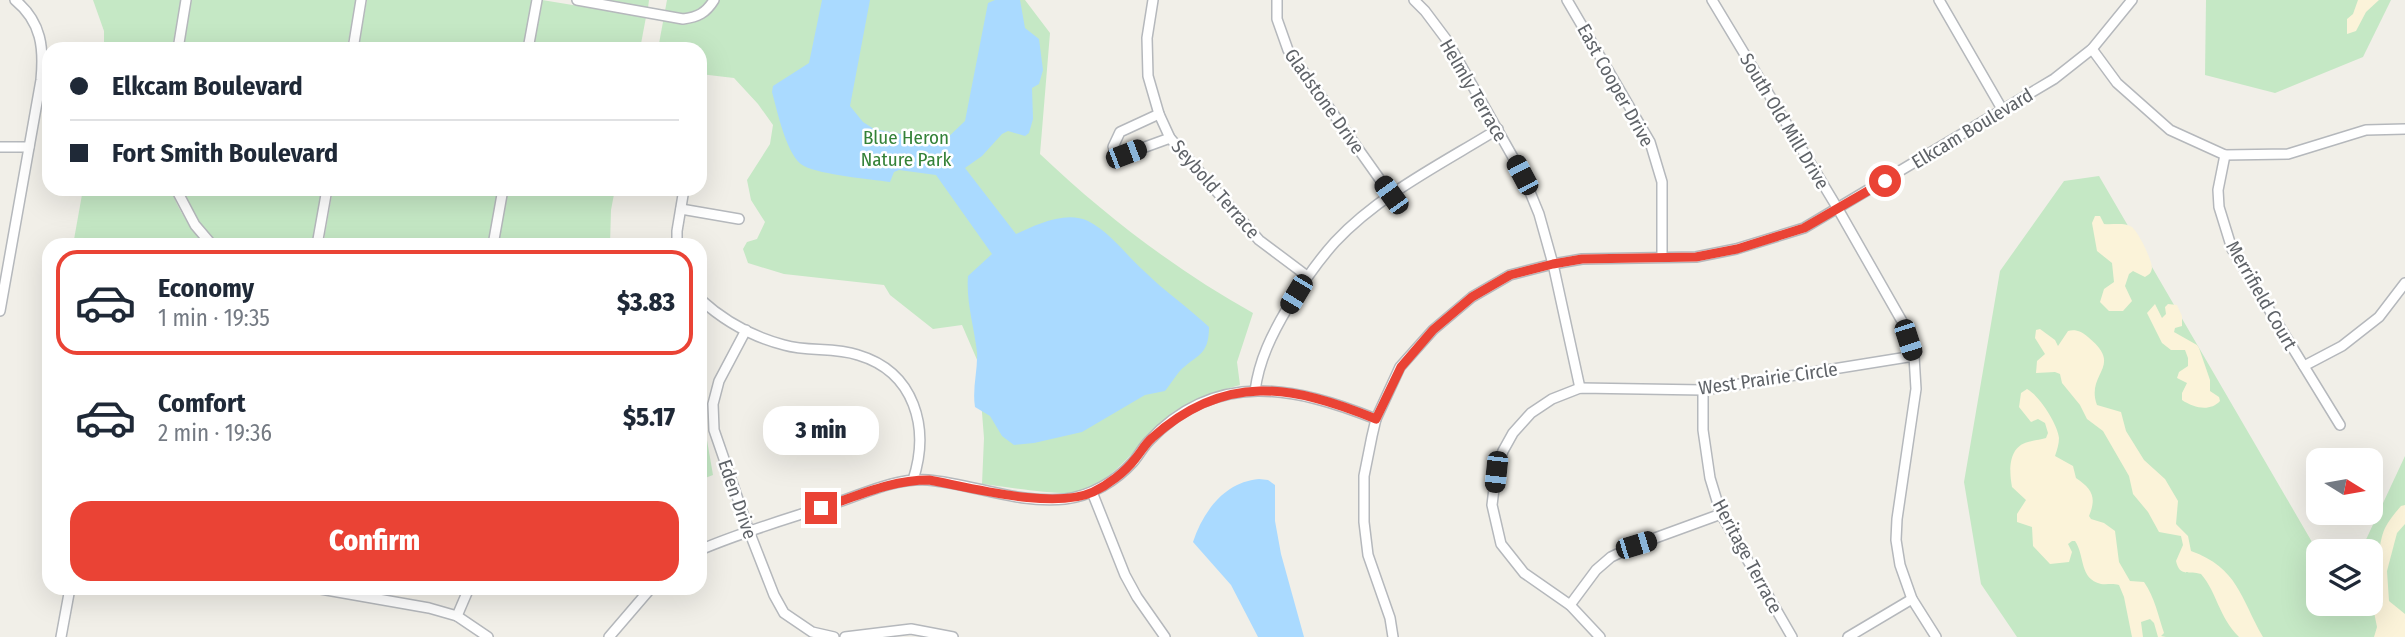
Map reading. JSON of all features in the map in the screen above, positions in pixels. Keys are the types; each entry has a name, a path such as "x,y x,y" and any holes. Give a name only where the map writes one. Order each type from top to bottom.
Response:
{"street":[{"path":"15,0 23,7 40,34 42,47"},
{"path":"179,42 186,0"},
{"path":"353,42 361,0"},
{"path":"529,42 537,0"},
{"path":"577,0 683,19 697,17 709,8 714,0"},
{"name":"Seybold Terrace","path":"1153,0 1147,38 1148,76 1158,114 1170,138 1259,240 1307,276"},
{"name":"Gladstone Drive","path":"1277,0 1277,19 1288,50 1391,195"},
{"name":"Helmly Terrace","path":"1414,0 1446,39 1498,129 1539,214 1553,264 1580,388"},
{"name":"East Cooper Drive","path":"1567,0 1650,142 1662,182 1662,257"},
{"name":"South Old Mill Drive","path":"1712,0 1903,323 1914,356 1916,389 1896,519 1896,540 1900,565 1912,599 1936,637"},
{"path":"1939,0 2002,109"},
{"name":"Elkcam Boulevard","path":"1393,637 1390,618 1368,555 1364,522 1364,476 1376,419 1401,367 1433,330 1452,313 1472,297 1510,275 1553,264 1582,259 1696,257 1737,249 1804,228 2054,79 2092,49 2132,0"},
{"path":"2092,49 2118,83 2170,130 2225,155 2288,153 2366,130 2405,129"},
{"path":"0,311 42,67"},
{"path":"1158,114 1120,132 1113,147 1117,153 1126,154 1170,138"},
{"path":"1255,391 1258,368 1275,329 1307,276 1335,242 1391,195 1498,129"},
{"path":"0,146 29,147"},
{"name":"Merrifield Court","path":"2225,155 2218,190 2219,207 2232,249 2340,425"},
{"path":"178,196 206,238"},
{"path":"318,238 326,196"},
{"path":"494,238 502,196"},
{"path":"678,238 683,196"},
{"path":"681,209 739,219"},
{"path":"2304,366 2342,346 2379,317 2405,283"},
{"path":"707,305 746,330 782,345 859,355 882,366 901,384 917,412 922,440 914,480"},
{"name":"Eden Drive","path":"746,330 719,381 713,404 714,430 749,531 774,595 784,613 811,635 834,637"},
{"name":"West Prairie Circle","path":"1580,388 1703,390 1914,356"},
{"path":"1580,388 1552,399 1531,414 1513,433 1496,472 1492,505 1501,544 1511,559 1524,573 1570,605 1600,637"},
{"name":"Heritage Terrace","path":"1703,390 1703,430 1710,478 1721,514 1792,637"},
{"path":"707,547 880,487 914,480 929,480 1035,498 1065,499 1092,492 1121,474 1150,440 1179,416 1204,403 1234,393 1283,391 1317,398 1376,419"},
{"path":"1092,492 1125,575 1165,637"},
{"path":"1570,605 1596,570 1611,557 1721,514"},
{"path":"61,637 69,595"},
{"path":"355,595 429,608 457,616 488,637"},
{"path":"457,616 466,595"},
{"path":"609,637 646,595"},
{"path":"1848,637 1912,599"},
{"path":"845,637 911,629 953,637"}],"green space":[{"path":"93,0 181,0 173,42 104,42 104,31"},
{"path":"191,0 356,0 348,42 184,42"},
{"path":"367,0 532,0 524,42 359,42"},
{"path":"542,0 646,17 641,42 534,42"},
{"path":"602,0 649,0 648,8"},
{"name":"Blue Heron Nature Park","path":"667,0 1025,0 1050,33 1040,154 1089,199 1142,240 1196,279 1253,313 1237,362 1240,385 1202,398 1174,412 1156,427 1116,470 1105,479 1078,492 1046,492 982,484 984,438 978,362 962,325 933,329 890,295 884,285 784,274 748,263 743,249 747,242 757,239 765,222 751,200 747,180 770,144 773,125 734,78 707,75 707,42 659,42"},
{"path":"2206,0 2391,0 2363,57 2275,93 2205,75"},
{"path":"2099,176 2310,539 2306,539 2306,616 2383,616 2383,539 2366,539 2373,525 2384,525 2384,501 2405,456 2405,637 2017,637 1981,584 1964,482 2000,271 2064,181"},
{"path":"82,196 174,196 185,219 200,238 74,238"},
{"path":"185,196 321,196 313,238 212,238 199,222"},
{"path":"332,196 497,196 489,238 324,238"},
{"path":"507,196 614,196 610,238 499,238"},
{"path":"707,440 713,475 707,477"}],"sand":[{"path":"2358,0 2379,0 2366,12 2356,31 2347,34 2347,19 2353,14"},
{"path":"2095,216 2100,216 2104,224 2132,227 2148,253 2151,272 2145,277 2133,271 2129,274 2125,286 2132,301 2123,311 2109,311 2100,302 2104,289 2114,282 2112,263 2097,251 2092,223"},
{"path":"2155,304 2162,318 2166,314 2165,307 2168,304 2177,305 2182,316 2182,326 2175,328 2174,332 2199,348 2210,380 2210,391 2219,397 2220,401 2212,407 2202,408 2182,400 2187,383 2177,378 2179,372 2188,366 2188,358 2185,350 2171,350 2162,343 2147,313"},
{"path":"2040,329 2055,340 2058,346 2068,331 2074,330 2099,347 2104,363 2096,385 2097,405 2121,412 2126,431 2144,460 2165,479 2178,501 2176,524 2188,536 2191,551 2207,558 2228,575 2243,597 2263,637 2239,637 2201,574 2180,570 2176,561 2183,545 2181,536 2159,532 2148,512 2133,494 2129,476 2103,431 2087,419 2080,405 2062,383 2060,374 2036,373 2037,361 2045,354 2035,338 2036,330"},
{"path":"2027,389 2052,418 2059,438 2055,456 2073,466 2076,478 2092,494 2093,504 2089,516 2091,519 2104,523 2115,531 2119,562 2130,581 2144,582 2158,613 2164,633 2161,636 2166,637 2158,637 2150,619 2141,622 2143,637 2132,637 2119,585 2101,584 2089,577 2075,541 2068,544 2072,552 2069,562 2050,564 2033,546 2032,527 2017,522 2017,514 2026,500 2012,487 2010,467 2013,454 2021,445 2046,438 2048,433 2045,423 2038,419 2031,422 2019,407 2021,393"},
{"path":"2405,505 2405,524 2397,533 2387,571 2389,601 2405,614 2405,637 2374,637 2377,627 2375,616 2383,616 2381,539 2390,519"}],"water":[{"path":"822,0 870,0 850,106 863,122 874,129 943,142 965,121 988,3 995,0 1020,0 1025,28 1039,39 1043,70 1039,84 1032,88 1033,119 1029,133 1025,136 1008,131 1002,134 982,156 965,168 1016,234 1061,218 1088,221 1111,237 1152,278 1209,327 1204,350 1179,372 1165,391 1145,395 1082,432 1014,445 1002,436 990,416 975,407 977,352 969,305 968,276 992,254 936,175 899,170 894,172 890,182 834,174 804,166 788,144 772,92 773,86 809,63"},
{"path":"1268,480 1275,485 1275,521 1281,554 1304,637 1258,637 1231,585 1193,542 1209,510 1225,492 1247,481"}],"route":[{"path":"821,508 880,487 914,480 929,480 1035,498 1065,499 1092,492 1121,474 1150,440 1179,416 1204,403 1234,393 1283,391 1317,398 1376,419 1401,367 1433,330 1472,297 1510,275 1582,259 1696,257 1737,249 1804,228 1885,181"}]}
